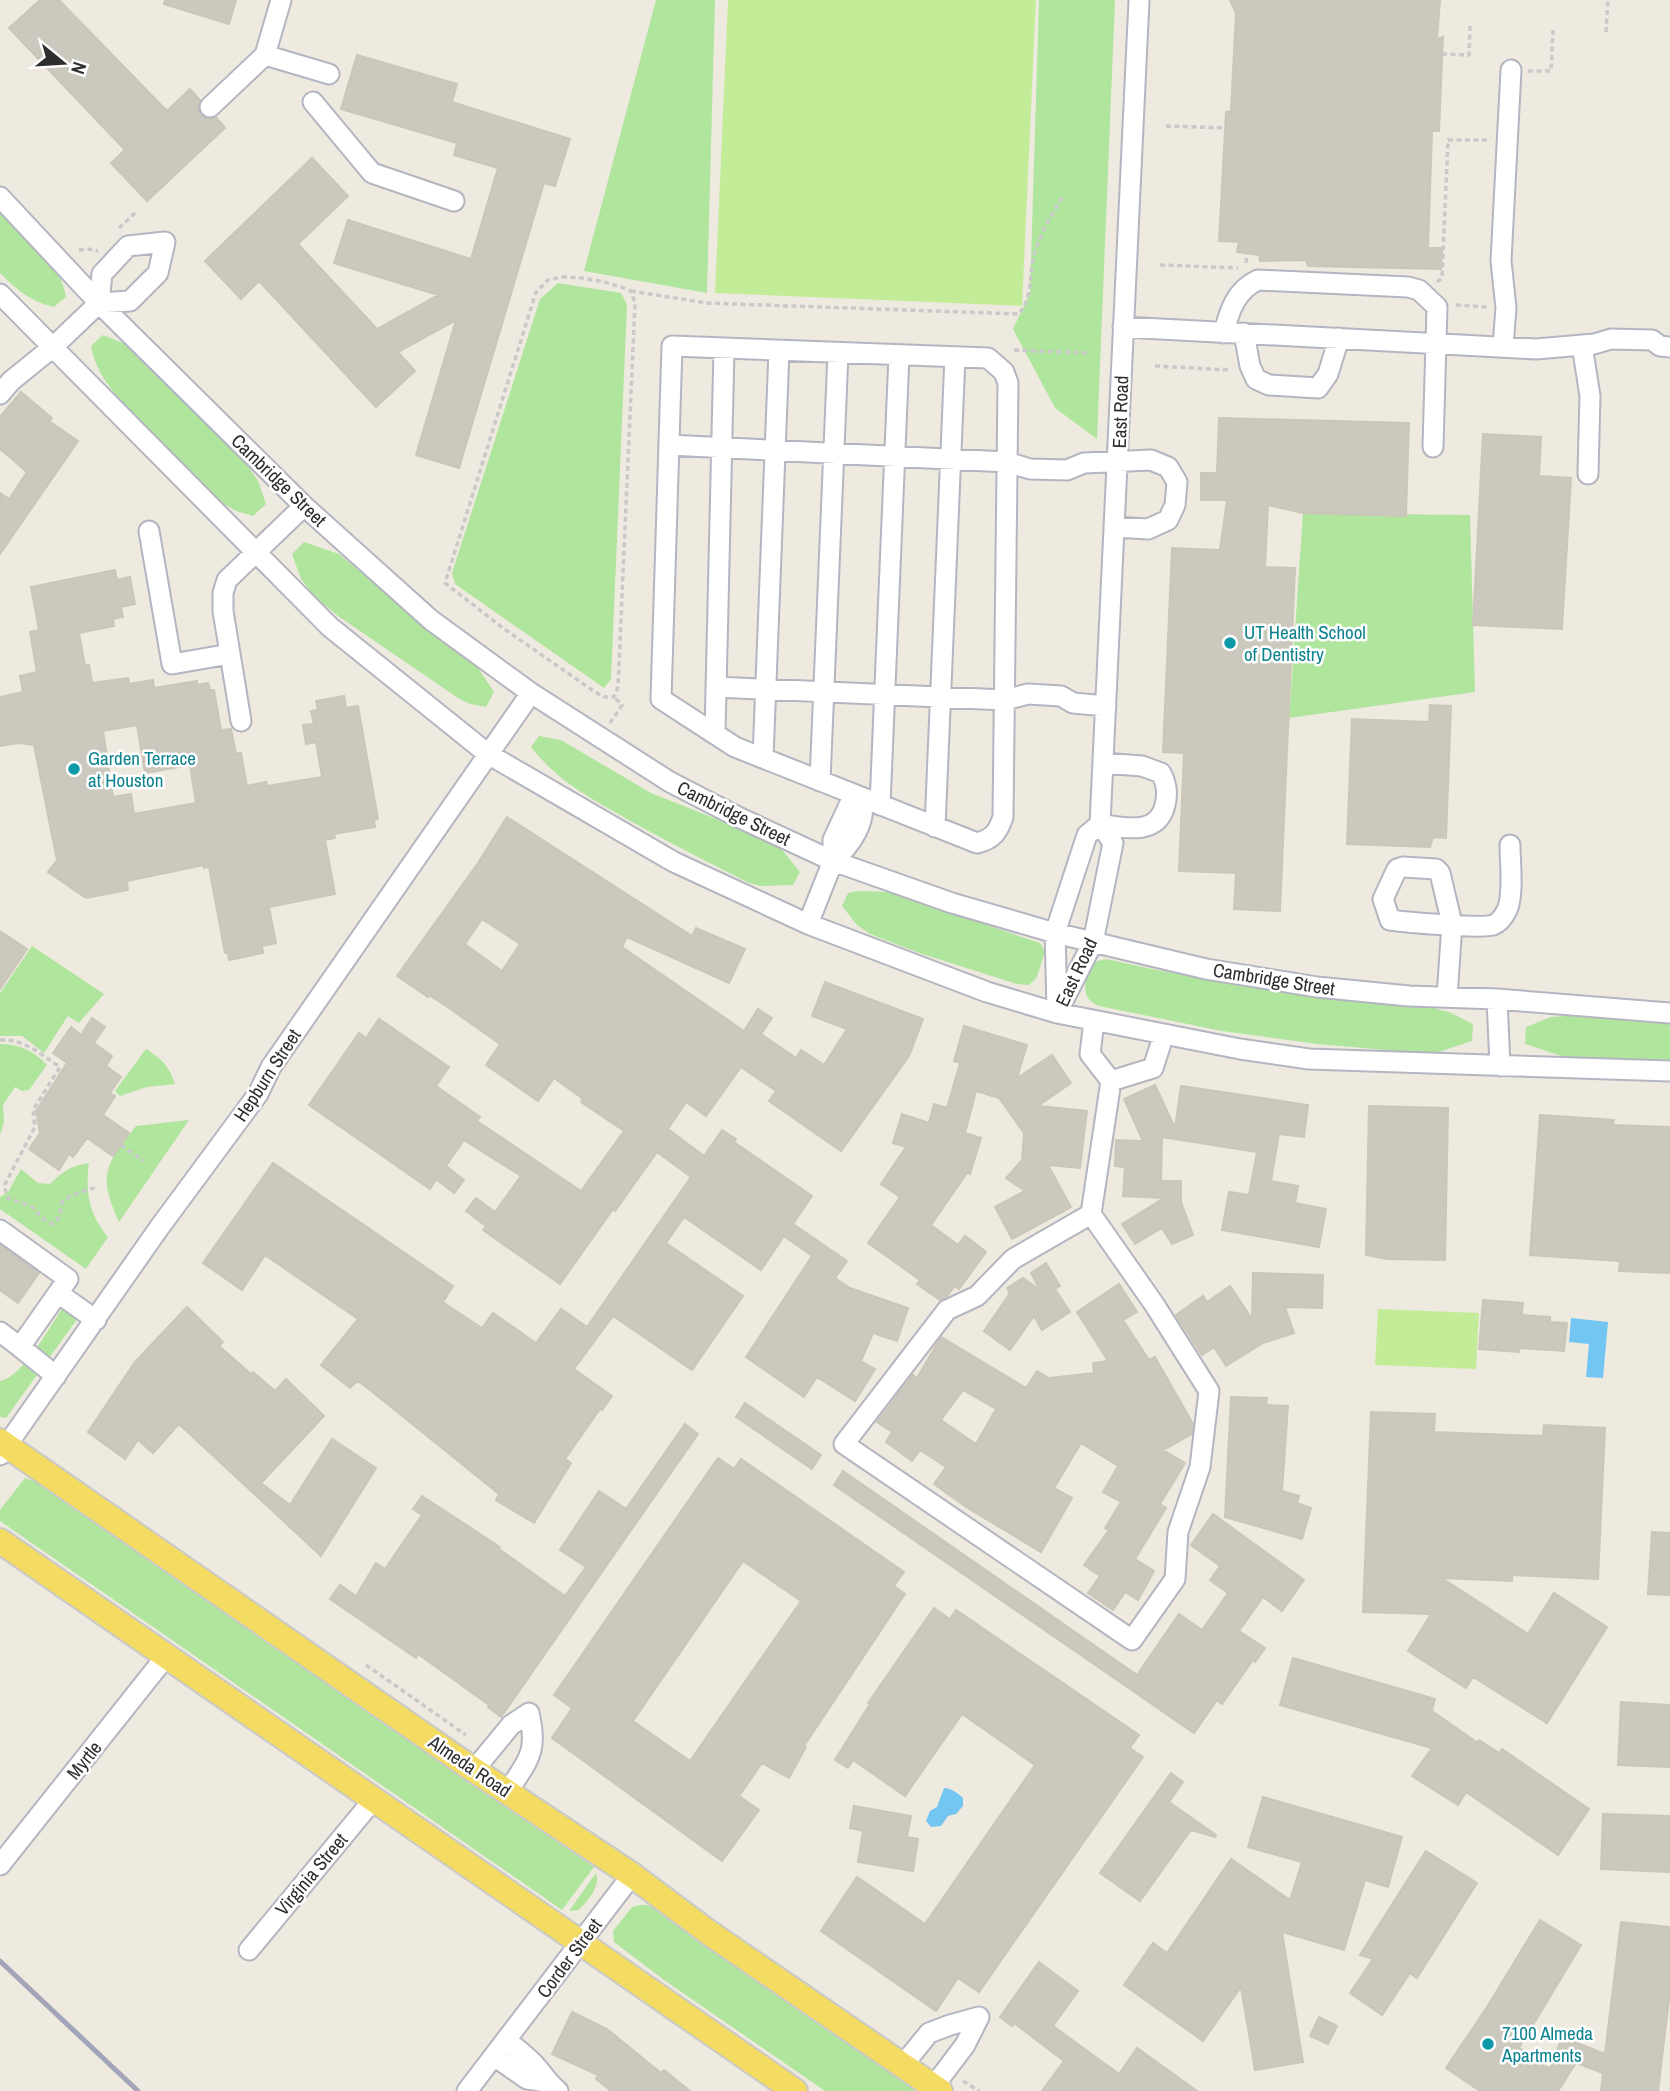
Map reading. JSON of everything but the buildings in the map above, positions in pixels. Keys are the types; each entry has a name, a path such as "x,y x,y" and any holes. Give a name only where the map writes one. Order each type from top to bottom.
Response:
{"main road":[{"name":"Almeda Road","path":"2,1447 632,1875 708,1932 937,2089"},
{"path":"0,1541 794,2091"}],"street":[{"path":"210,107 265,55 281,0"},
{"name":"East Road","path":"1057,1013 1093,942 1113,842 1100,824 1139,0"},
{"path":"265,55 329,74"},
{"path":"1503,346 1506,308 1501,261 1511,70"},
{"path":"313,102 372,173 454,201"},
{"name":"Cambridge Street","path":"0,197 99,303 304,506 431,620 531,693 601,738 670,782 738,817 833,860 952,903 1055,933 1206,969 1317,987 1670,1013"},
{"path":"1339,338 1328,374 1318,388 1269,385 1256,379 1234,333 1230,307 1250,284 1258,280 1408,287 1419,290 1437,307 1433,447"},
{"path":"0,294 330,627 488,754 674,862 808,924 987,992 1094,1021 1309,1059 1670,1071"},
{"path":"0,394 11,381 53,347 99,303"},
{"path":"1123,327 1536,348 1588,345 1619,351 1652,351 1665,346"},
{"path":"1588,345 1588,474"},
{"path":"672,346 724,349 988,358 1004,372 1007,383 1007,462 1003,817 999,830 990,840 977,844 734,747 661,699 672,346"},
{"path":"715,733 724,349"},
{"path":"762,758 779,351"},
{"path":"820,781 838,353"},
{"path":"880,805 899,355"},
{"path":"935,827 955,357"},
{"path":"669,446 1007,462 1030,469 1067,470 1084,463 1151,460 1168,467 1177,482 1175,505 1168,520 1148,528 1115,527"},
{"path":"241,721 223,611 223,593 228,580 304,506"},
{"path":"149,531 172,664 230,654"},
{"path":"716,687 1005,699 1026,707 1060,709 1073,703 1105,705"},
{"name":"Hepburn Street","path":"2,1447 258,1094 271,1067 531,693"},
{"path":"1100,824 1132,830 1157,823 1167,799 1167,784 1161,774 1142,766 1103,763"},
{"path":"808,924 833,860 848,848 865,811 861,797"},
{"name":"East Road","path":"1057,1013 1055,933 1087,835 1100,824"},
{"path":"1447,998 1452,924 1490,926 1500,920 1508,906 1510,845"},
{"path":"1497,999 1500,1066"},
{"path":"1091,1214 1013,1259 977,1296 947,1310 844,1444 1132,1640 1175,1579 1178,1532 1200,1467 1209,1391 1154,1304 1091,1214 1111,1081 1090,1054 1094,1021"},
{"path":"1111,1081 1153,1068 1164,1034"},
{"path":"0,1230 68,1279 20,1347"},
{"path":"58,1293 96,1320"},
{"path":"0,1332 56,1376"},
{"name":"Myrtle","path":"0,1865 167,1655"},
{"path":"474,1770 511,1725 529,1713 534,1735 533,1745 527,1763 508,1791"},
{"name":"Virginia Street","path":"249,1950 374,1799"},
{"name":"Corder Street","path":"467,2091 632,1875"},
{"path":"904,2065 929,2033 979,2017 937,2089"},
{"path":"500,2048 531,2060 552,2086"},
{"path":"500,2048 527,2079 552,2086"}],"path":[{"path":"1606,32 1608,0"},
{"path":"1442,54 1469,55 1470,26"},
{"path":"1511,70 1551,71 1553,30"},
{"path":"1166,126 1226,128"},
{"path":"1435,284 1442,278 1448,139 1507,141"},
{"path":"601,738 622,705 614,697 595,692 503,628 445,583 536,292 548,280 562,277 608,283 631,291 706,303 1019,314 1030,293 1033,260 1042,231 1063,196"},
{"path":"111,236 135,213"},
{"path":"1246,269 1247,254"},
{"path":"614,697 618,687 635,303 631,291"},
{"path":"1014,350 1089,353"},
{"path":"1155,366 1252,371"},
{"path":"0,1040 27,1044 60,1067 33,1110 34,1127 4,1186 8,1198 31,1206 51,1224 57,1222 60,1216 62,1202 70,1196 96,1187"},
{"path":"121,1145 144,1161"}],"green space":[{"path":"656,0 715,0 707,293 584,271"},
{"path":"728,0 1036,0 1022,306 715,293"},
{"path":"1039,0 1115,0 1097,439 1055,408 1013,329 1030,293"},
{"path":"0,204 40,246 56,270 66,297 54,307 25,295 0,273"},
{"path":"558,283 621,293 627,305 611,679 604,688 455,584 452,573 540,299"},
{"path":"103,335 128,345 246,463 258,481 266,504 253,516 236,511 216,499 117,396 98,368 91,346"},
{"path":"1303,513 1470,515 1475,692 1289,718"},
{"path":"304,542 339,554 478,668 494,692 486,707 458,698 338,616 314,596 301,579 292,554"},
{"path":"539,736 561,740 651,793 769,840 783,851 800,872 793,885 761,886 749,883 591,798 554,772 531,747"},
{"path":"888,892 1040,943 1045,951 1037,977 1029,985 1017,984 919,953 870,934 857,925 842,906 848,893"},
{"path":"32,946 104,994 79,1023 68,1016 44,1053 22,1036 0,1036 0,993"},
{"path":"1106,959 1262,989 1421,1005 1449,1012 1473,1024 1472,1041 1433,1054 1317,1044 1222,1031 1099,1006 1088,998 1085,987 1094,962"},
{"path":"1551,1017 1670,1018 1670,1061 1564,1057 1525,1044 1526,1027"},
{"path":"0,1044 26,1049 47,1065 29,1090 22,1091 15,1087 3,1105 4,1122 0,1135"},
{"path":"146,1049 164,1064 175,1084 147,1087 120,1096 115,1091"},
{"path":"189,1120 119,1222 112,1206 107,1181 108,1170 118,1150 136,1126"},
{"path":"89,1163 90,1202 96,1220 108,1237 86,1269 0,1209 0,1197 8,1192 21,1169 38,1183 50,1184 77,1165"},
{"path":"64,1306 80,1315 6,1418 0,1417 0,1381 9,1377 27,1361"},
{"path":"1378,1309 1479,1313 1476,1369 1375,1365"},
{"path":"25,1478 39,1483 594,1867 562,1910 0,1521 0,1510"},
{"path":"596,1873 597,1883 590,1898 579,1910 569,1911"},
{"path":"640,1905 657,1909 919,2091 825,2091 664,1980 614,1942 613,1931 632,1907"}],"water":[{"path":"1571,1318 1608,1322 1603,1378 1586,1377 1589,1344 1569,1342"},
{"path":"944,1788 963,1798 963,1806 956,1814 948,1816 941,1826 931,1827 926,1821 930,1811 937,1807"}],"railway":[{"path":"0,1961 138,2091"}],"place":[{"name":"UT Health School of Dentistry","path":"1230,643"},
{"name":"Garden Terrace at Houston","path":"74,769"},
{"name":"7100 Almeda Apartments","path":"1488,2044"}]}
